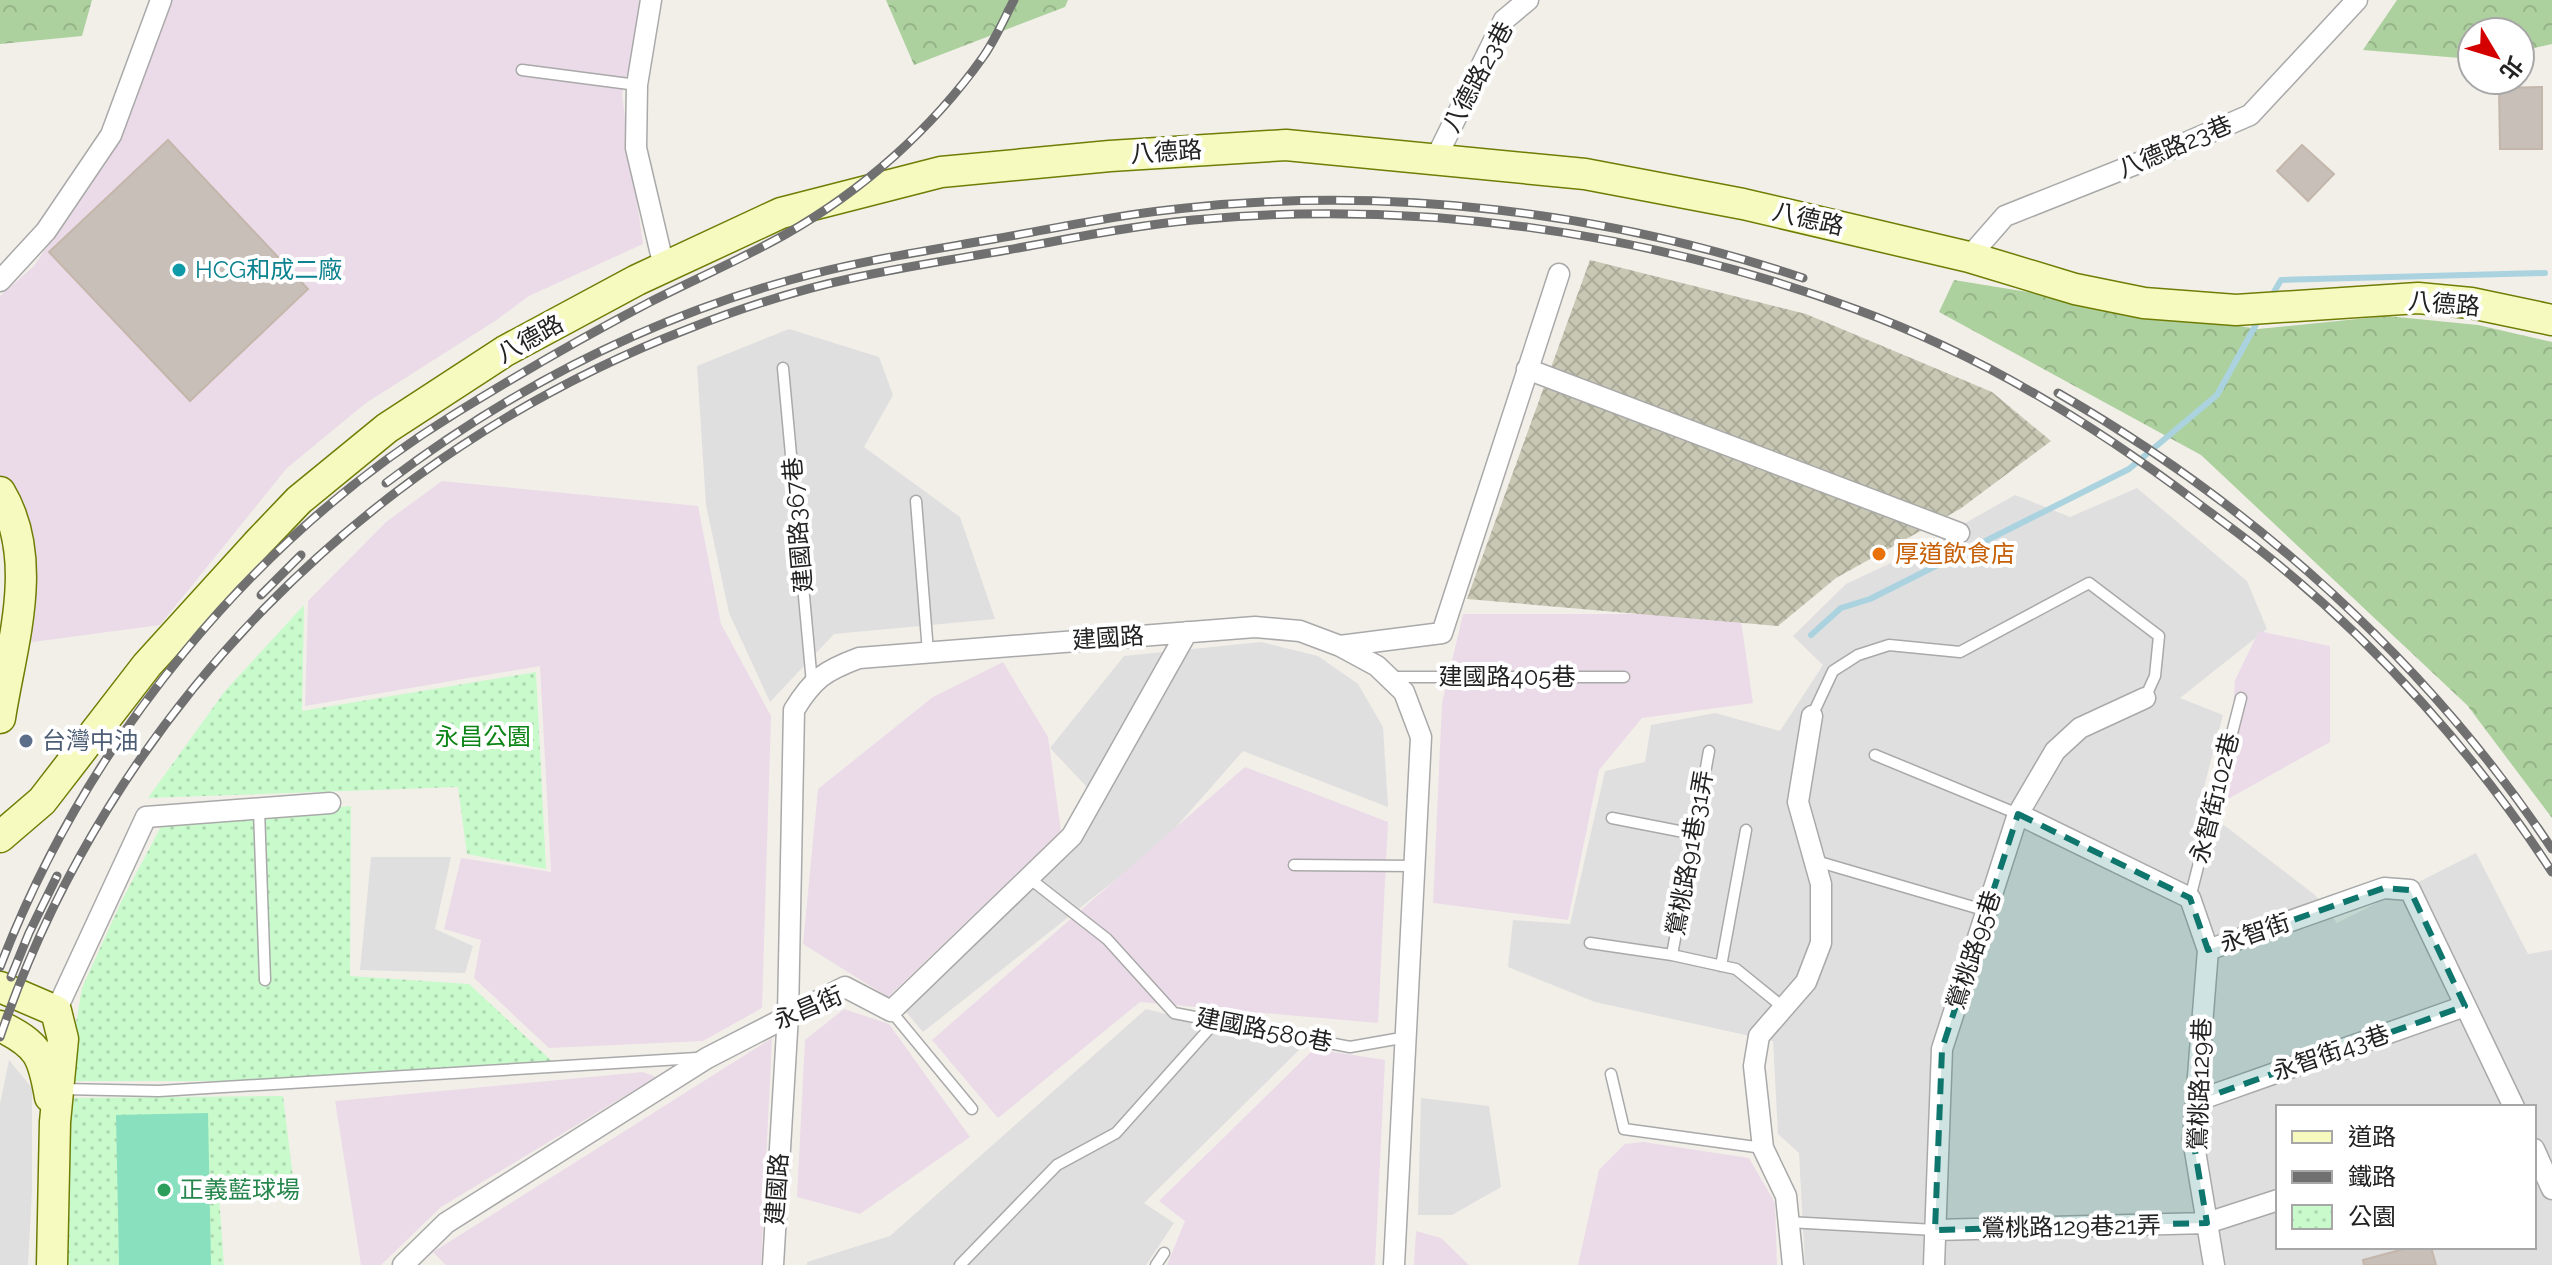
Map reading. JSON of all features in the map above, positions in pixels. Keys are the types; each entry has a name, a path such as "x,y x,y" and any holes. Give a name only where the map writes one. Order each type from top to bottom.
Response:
{"main road":[{"name":"八德路","path":"0,837 42,801 147,665 299,500 387,428 505,351 664,267 781,213 941,172 1110,156 1286,145 1600,177 1743,204 1969,257 2075,289 2144,303 2236,310 2418,298 2471,303 2552,320"},
{"path":"0,492 17,537 23,580 0,718"},
{"path":"0,987 56,1011 63,1039 55,1122 52,1265"},
{"path":"0,1026 28,1042 45,1064 55,1122"}],"street":[{"path":"0,281 46,231 111,135 161,0"},
{"path":"651,0 637,85 636,148 664,267"},
{"name":"八德路23巷","path":"1435,160 1504,20 1528,0"},
{"name":"八德路23巷","path":"1969,257 2005,216 2250,115 2357,0"},
{"path":"1340,646 1442,633 1559,274"},
{"path":"1527,369 1959,533"},
{"name":"建國路","path":"773,1265 788,1015 794,710 812,683 836,666 859,658 1255,627 1300,631 1340,646 1377,666 1404,692 1421,737 1394,1265"},
{"path":"891,1011 1072,836 1187,632"},
{"name":"鶯桃路95巷","path":"1934,1265 1942,1049 2018,814 2055,751 2080,728 2145,698"},
{"path":"1793,1265 1786,1196 1763,1148 1754,1066 1759,1036 1806,982 1821,943 1821,884 1798,802 1812,716"},
{"path":"56,1011 146,817 330,803"},
{"path":"2018,814 2190,898"},
{"name":"永智街","path":"2190,898 2208,950 2384,888 2410,890 2513,1105"},
{"name":"鶯桃路129巷","path":"2208,950 2193,1139 2214,1265"},
{"name":"永昌街","path":"409,1263 446,1223 707,1058 788,1015 845,987 891,1011"},
{"name":"永智街43巷","path":"2196,1101 2465,1006"},
{"path":"2536,1153 2552,1189"},
{"name":"鶯桃路129巷21弄","path":"1935,1230 2207,1223 2276,1201"}],"lane":[{"path":"522,70 637,85"},
{"name":"建國路367巷","path":"783,368 812,683"},
{"path":"916,501 928,652"},
{"path":"1812,716 1833,671 1858,655 1889,645 1960,652 2089,583 2159,636 2155,676 2145,698"},
{"name":"建國路405巷","path":"1389,677 1624,677"},
{"name":"永智街102巷","path":"2190,898 2241,698"},
{"name":"鶯桃路91巷31弄","path":"1672,955 1709,751"},
{"path":"1875,755 2018,814"},
{"path":"259,810 265,980"},
{"path":"1612,818 1694,834"},
{"path":"1721,966 1746,830"},
{"path":"1814,861 1987,911"},
{"path":"1294,865 1415,866"},
{"name":"建國路580巷","path":"1029,878 1107,939 1174,1013 1350,1047 1407,1037"},
{"name":"鶯桃路91巷31弄","path":"1590,943 1672,955 1736,969 1784,1008"},
{"path":"891,1011 972,1109"},
{"path":"960,1265 1057,1165 1116,1133 1216,1021"},
{"path":"58,1089 159,1091 707,1058"},
{"path":"1611,1074 1624,1129 1763,1148"},
{"path":"1788,1222 1935,1230"},
{"path":"1156,1265 1164,1253"}],"highlighted area":[{"path":"2018,814 2190,898 2208,950 2384,888 2410,890 2465,1006 2196,1101 2193,1139 2207,1223 1935,1230 1942,1049"}],"shaded area":[{"path":"167,0 645,0 622,95 643,244 529,296 366,403 287,468 160,625 25,643 19,511 0,476 0,296 34,266 86,188"},
{"path":"1590,260 1806,314 1992,392 2051,441 1960,509 1836,578 1778,626 1467,599"},
{"path":"789,329 879,357 893,395 864,447 960,517 995,619 834,634 770,702 729,613 706,505 697,366"},
{"path":"442,481 698,506 721,624 771,716 762,1008 703,1041 549,1048 474,978 481,940 444,929 461,858 551,872 540,666 305,706 308,601 386,522"},
{"path":"2137,488 2247,581 2267,629 2180,698 2223,715 2199,806 2315,895 2337,923 2476,853 2528,954 2552,950 2552,1265 1805,1265 1799,1153 1778,1134 1773,1041 1595,1002 1508,967 1513,920 1570,924 1605,771 1645,762 1651,725 1715,713 1780,731 1823,665 1793,636 1846,584 1912,553 2015,495 2070,517"},
{"path":"1463,614 1740,614 1753,703 1642,718 1599,770 1568,920 1433,903 1442,703"},
{"path":"2259,631 2330,646 2330,742 2228,799 2235,680"},
{"path":"1261,642 1318,656 1358,684 1383,727 1388,807 1243,751 1162,843 923,1032 906,1012 1076,843 1101,802 1050,748 1124,656"},
{"path":"1003,662 1048,737 1061,831 888,997 803,944 818,789 933,697"},
{"path":"1245,767 1388,822 1378,1023 1140,1002 998,1118 932,1040"},
{"path":"371,857 451,857 435,929 473,946 465,973 360,970"},
{"path":"844,1009 889,1024 970,1137 860,1214 797,1197 805,1040"},
{"path":"1146,1009 1301,1048 1144,1203 1174,1223 1146,1265 807,1265 807,1262 890,1236"},
{"path":"772,1038 761,1265 446,1265 433,1252"},
{"path":"1314,1049 1385,1060 1375,1265 1167,1265 1185,1221 1159,1201"},
{"path":"9,1060 32,1088 28,1265 0,1265 0,1104"},
{"path":"643,1072 656,1077 441,1207 381,1265 361,1265 335,1101"},
{"path":"1421,1098 1489,1106 1501,1187 1452,1215 1418,1215"},
{"path":"1643,1142 1749,1158 1775,1203 1777,1265 1578,1265 1599,1170 1625,1144"},
{"path":"1416,1231 1441,1238 1469,1265 1414,1265"}],"green space":[{"path":"0,0 92,0 82,36 0,44"},
{"path":"886,0 1068,0 1065,7 914,65"},
{"path":"2397,0 2552,0 2552,44 2536,48 2536,16 2456,16 2456,58 2363,50"},
{"path":"1954,280 2258,329 2387,316 2478,325 2552,342 2552,818 2467,705 2201,455 1939,312"},
{"name":"永昌公園","path":"304,605 302,711 536,672 546,869 467,854 458,787 148,798 225,691"},
{"path":"351,806 350,976 469,984 555,1064 223,1081 66,1081 82,988 122,900 164,821"},
{"path":"283,1096 294,1186 219,1196 224,1265 64,1265 70,1098"},
{"name":"正義藍球場","path":"208,1113 211,1265 119,1265 116,1115"}],"building":[{"path":"2536,87 2542,87 2542,149 2500,149 2499,96 2536,96"},
{"name":"HCG和成二廠","path":"168,140 308,289 190,401 49,252"},
{"path":"2302,145 2334,174 2308,201 2277,171"},
{"path":"2404,1249 2432,1249 2436,1265 2364,1265 2363,1260"}],"waterway":[{"path":"2271,297 2281,280 2545,273"},
{"path":"1811,635 1841,608 1870,599 2129,469 2217,395 2259,319"}],"railway":[{"path":"0,967 36,884 79,804 128,726 183,653 244,585 310,521 381,464 480,398 626,315 786,234 842,198 894,156 963,84 995,37 1014,0"},
{"path":"386,483 480,418 578,362 682,316 735,297 815,273 866,262 1138,214 1264,202 1342,200 1498,210 1652,236 1803,278"},
{"path":"0,1037 48,918 109,807 182,703 266,607 359,521 461,446 571,381 688,329 769,300 891,270 1123,229 1193,220 1361,214 1445,218 1529,227 1694,259 1775,282 1855,309 1946,347 2032,392 2115,444 2242,536 2310,592 2387,665 2458,744 2552,872"},
{"path":"2058,393 2200,485 2331,592 2450,714 2503,780 2552,849"},
{"path":"261,595 301,555"},
{"path":"11,977 57,876"}],"place":[{"name":"HCG和成二廠","path":"179,270"},
{"name":"厚道飲食店","path":"1879,554"},
{"name":"台灣中油","path":"26,741"},
{"name":"正義藍球場","path":"164,1190"}]}
